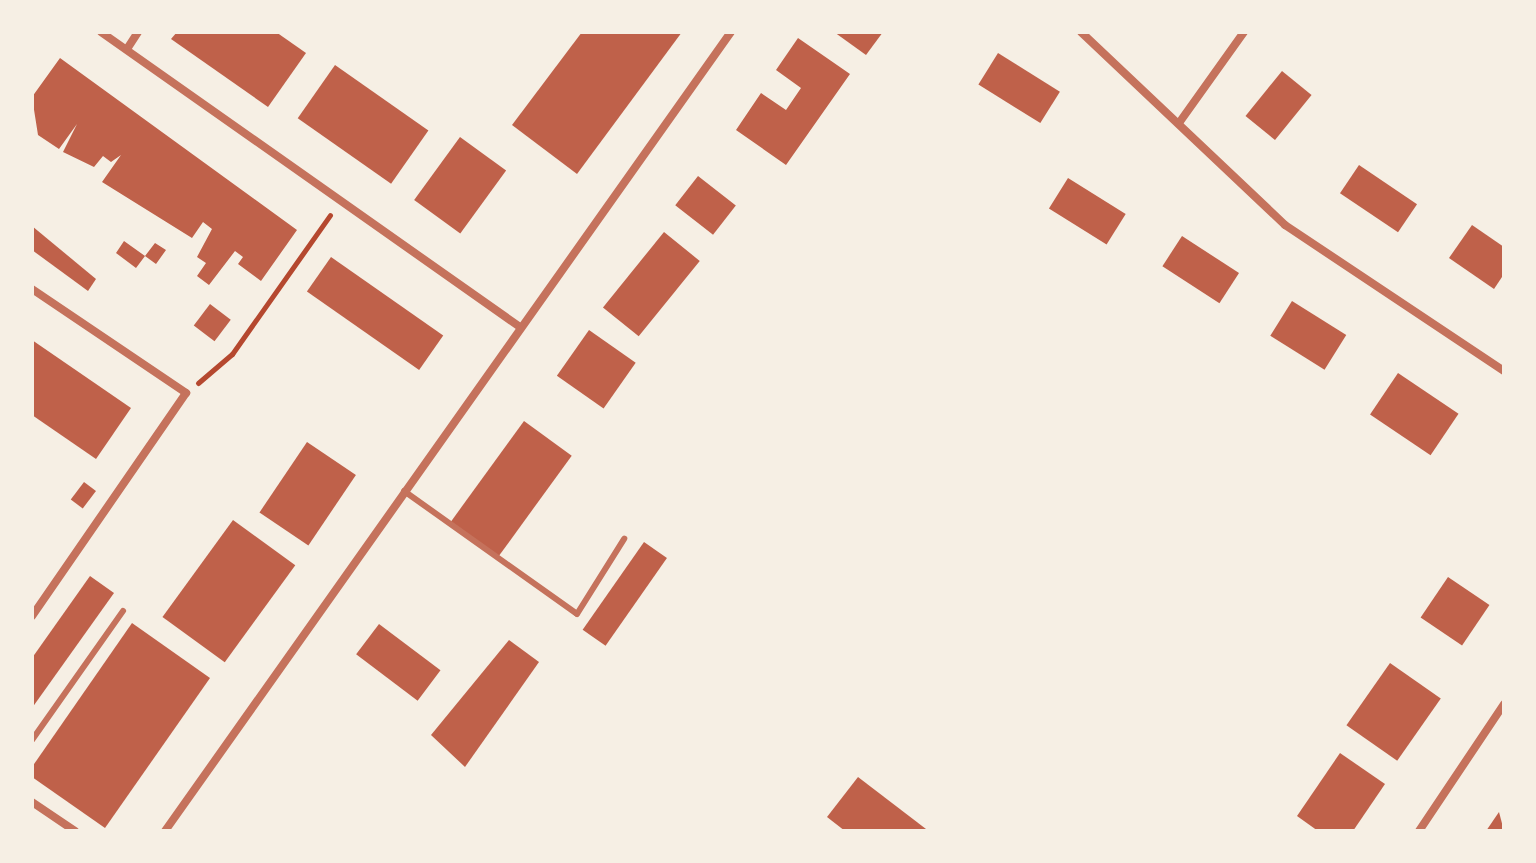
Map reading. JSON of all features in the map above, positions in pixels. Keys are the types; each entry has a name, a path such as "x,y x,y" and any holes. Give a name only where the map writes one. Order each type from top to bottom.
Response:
{"street":[{"path":"101,32 520,327"},
{"path":"127,49 138,32"},
{"path":"165,831 731,32"},
{"path":"1081,32 1285,225 1504,371"},
{"path":"1179,123 1244,32"},
{"path":"32,289 186,393 32,616"},
{"path":"1419,831 1504,704"},
{"path":"32,802 75,831"}],"lane":[{"path":"404,491 577,614 624,539"},
{"path":"32,740 123,611"}],"path":[{"path":"186,393 232,354 340,202"}],"building":[{"path":"177,32 276,32 306,53 268,107 171,39"},
{"path":"582,32 682,32 577,174 512,125"},
{"path":"834,32 883,32 866,55"},
{"path":"798,38 850,74 786,165 736,130 761,93 786,110 801,88 776,70"},
{"path":"998,53 1060,92 1040,123 978,84"},
{"path":"60,58 297,230 261,281 238,264 243,257 235,251 209,285 197,276 206,263 197,257 212,229 203,222 192,238 102,182 121,155 111,162 103,156 94,167 63,152 77,124 59,149 38,135 32,97"},
{"path":"335,65 428,130 391,184 298,118"},
{"path":"1282,71 1312,95 1275,140 1245,116"},
{"path":"460,137 506,171 460,234 414,200"},
{"path":"1359,165 1417,204 1398,232 1340,193"},
{"path":"698,176 736,206 713,235 675,205"},
{"path":"1068,178 1126,214 1107,245 1049,209"},
{"path":"1472,225 1504,247 1504,274 1494,289 1449,258"},
{"path":"32,226 96,279 88,291 32,250"},
{"path":"664,232 700,261 639,336 603,307"},
{"path":"1182,236 1239,273 1219,303 1162,266"},
{"path":"124,241 145,256 136,268 116,253"},
{"path":"155,243 166,250 156,264 145,256"},
{"path":"331,257 443,336 419,370 307,291"},
{"path":"1292,301 1346,335 1325,370 1270,336"},
{"path":"210,304 231,320 215,341 194,326"},
{"path":"589,330 636,363 604,409 557,376"},
{"path":"32,340 131,408 96,459 32,415"},
{"path":"1398,373 1459,414 1431,455 1370,414"},
{"path":"524,421 572,456 498,557 451,522"},
{"path":"307,442 356,475 308,545 259,512"},
{"path":"84,482 96,491 83,509 71,500"},
{"path":"233,520 295,565 225,662 162,617"},
{"path":"644,542 667,558 606,646 583,630"},
{"path":"90,576 114,593 32,708 32,658"},
{"path":"1448,577 1489,605 1462,646 1421,618"},
{"path":"132,623 210,678 105,828 32,777 32,767"},
{"path":"379,624 440,670 418,701 356,654"},
{"path":"509,640 539,662 465,767 431,735"},
{"path":"1390,663 1441,699 1397,761 1346,725"},
{"path":"1340,753 1385,784 1353,831 1318,831 1297,816"},
{"path":"858,777 925,831 845,831 827,817"},
{"path":"1499,812 1504,831 1486,831"}]}
